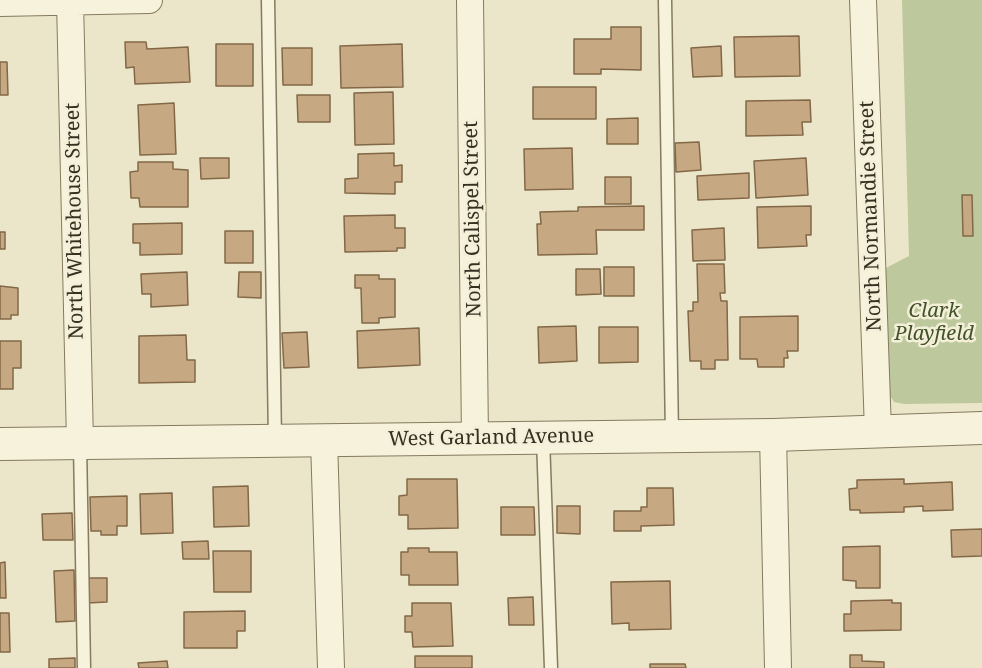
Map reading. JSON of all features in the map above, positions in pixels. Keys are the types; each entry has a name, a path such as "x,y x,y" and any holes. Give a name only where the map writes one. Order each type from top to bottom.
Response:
{"street":[{"path":"0,3 149,0"},
{"name":"North Calispel Street","path":"470,0 475,439"},
{"name":"North Normandie Street","path":"863,0 878,431"},
{"name":"North Whitehouse Street","path":"70,1 80,442"},
{"name":"West Garland Avenue","path":"0,444 773,435 982,428"},
{"path":"773,435 778,668"},
{"path":"324,440 331,668"}],"lane":[{"path":"268,0 276,440"},
{"path":"665,0 672,435"},
{"path":"543,436 551,668"},
{"path":"80,442 84,668"}],"green space":[{"name":"Clark Playfield","path":"902,0 982,0 982,403 904,404 894,402 889,394 884,269 909,256"}],"building":[{"path":"611,27 641,27 641,70 601,69 601,74 574,74 574,39 611,39"},
{"path":"799,36 800,76 735,77 734,37"},
{"path":"125,42 146,42 147,49 188,47 190,82 135,84 134,67 126,68"},
{"path":"216,44 253,44 253,86 216,86"},
{"path":"402,44 403,87 341,88 340,46"},
{"path":"721,46 722,76 693,77 691,48"},
{"path":"282,48 312,48 312,85 283,85"},
{"path":"0,62 7,62 8,95 0,95"},
{"path":"533,87 596,87 596,119 533,119"},
{"path":"393,92 394,144 355,145 354,93"},
{"path":"297,95 330,95 330,122 298,122"},
{"path":"810,100 811,122 802,122 803,135 746,136 746,101"},
{"path":"174,103 176,154 140,155 138,105"},
{"path":"638,118 638,144 607,144 607,119"},
{"path":"699,142 701,170 676,172 675,143"},
{"path":"572,148 573,189 525,190 524,149"},
{"path":"394,153 394,166 402,165 402,182 395,182 395,194 345,193 345,179 358,178 358,154"},
{"path":"200,158 229,158 229,178 201,179"},
{"path":"806,158 808,195 756,198 754,161"},
{"path":"138,162 173,162 173,169 188,170 188,207 140,207 139,198 131,198 130,172 138,171"},
{"path":"749,173 749,198 698,200 697,176"},
{"path":"605,177 631,177 631,204 605,204"},
{"path":"962,195 972,195 973,236 963,236"},
{"path":"644,206 644,230 596,230 597,254 538,255 537,224 541,224 540,212 578,211 578,207"},
{"path":"811,206 811,235 806,235 807,246 758,248 757,207"},
{"path":"395,215 395,228 405,228 405,248 397,248 397,251 345,252 344,216"},
{"path":"182,223 182,254 140,255 140,243 133,243 133,224"},
{"path":"724,228 725,260 693,261 692,230"},
{"path":"225,231 253,231 253,263 225,263"},
{"path":"0,232 5,232 5,249 0,249"},
{"path":"697,264 724,264 725,293 720,293 721,301 727,301 728,360 715,360 715,369 701,369 701,361 690,361 688,311 693,311 693,302 698,302"},
{"path":"604,267 634,267 634,296 604,296"},
{"path":"576,269 600,269 601,294 576,295"},
{"path":"187,272 188,305 151,307 151,294 142,294 141,274"},
{"path":"239,272 261,272 261,298 238,297"},
{"path":"355,275 379,275 379,279 395,279 395,317 379,318 379,323 362,323 361,288 355,288"},
{"path":"0,286 18,288 18,315 11,315 11,319 0,319"},
{"path":"798,316 798,351 787,351 788,358 784,358 784,367 758,367 757,359 740,359 740,317"},
{"path":"576,326 577,361 539,363 538,327"},
{"path":"599,327 638,327 638,362 599,363"},
{"path":"419,328 420,365 358,368 357,331"},
{"path":"307,332 309,367 284,368 282,333"},
{"path":"186,335 187,360 195,360 195,382 139,383 139,336"},
{"path":"0,341 21,341 21,368 13,368 13,389 0,389"},
{"path":"407,479 457,479 458,528 408,529 408,515 399,515 399,496 407,495"},
{"path":"904,479 904,484 952,482 953,510 923,511 923,506 904,507 904,512 860,513 860,510 850,510 849,489 857,488 857,480"},
{"path":"248,486 249,526 214,527 213,487"},
{"path":"647,488 673,488 674,525 641,526 641,531 614,531 614,511 641,511 641,507 647,507"},
{"path":"172,493 173,533 141,534 140,494"},
{"path":"127,496 127,526 117,526 117,535 101,535 101,531 91,531 90,497"},
{"path":"557,506 580,506 580,534 557,533"},
{"path":"501,507 534,507 535,535 501,535"},
{"path":"72,513 73,540 43,540 42,514"},
{"path":"982,529 982,556 952,557 951,530"},
{"path":"208,541 209,559 183,559 182,542"},
{"path":"880,546 880,588 856,588 856,581 843,580 843,547"},
{"path":"408,548 429,548 429,552 457,552 458,585 409,585 409,575 401,575 401,552 408,552"},
{"path":"213,551 251,551 251,592 214,592"},
{"path":"5,562 6,598 0,598 0,563"},
{"path":"74,570 75,621 56,622 54,571"},
{"path":"87,578 107,578 107,602 87,603"},
{"path":"670,581 671,629 629,630 629,623 612,624 611,582"},
{"path":"533,597 534,625 509,625 508,598"},
{"path":"892,600 892,603 901,603 901,630 844,631 844,614 851,614 851,601"},
{"path":"412,603 451,603 453,646 413,647 412,632 405,632 405,616 412,616"},
{"path":"245,611 245,631 237,631 237,648 184,648 184,612"},
{"path":"0,613 9,613 10,652 0,652"},
{"path":"850,655 862,655 862,661 884,662 884,668 850,668"},
{"path":"415,656 472,656 472,668 415,668"},
{"path":"75,658 75,668 49,668 49,659"},
{"path":"167,661 168,668 139,668 138,663"},
{"path":"650,664 685,664 686,668 650,668"}]}
